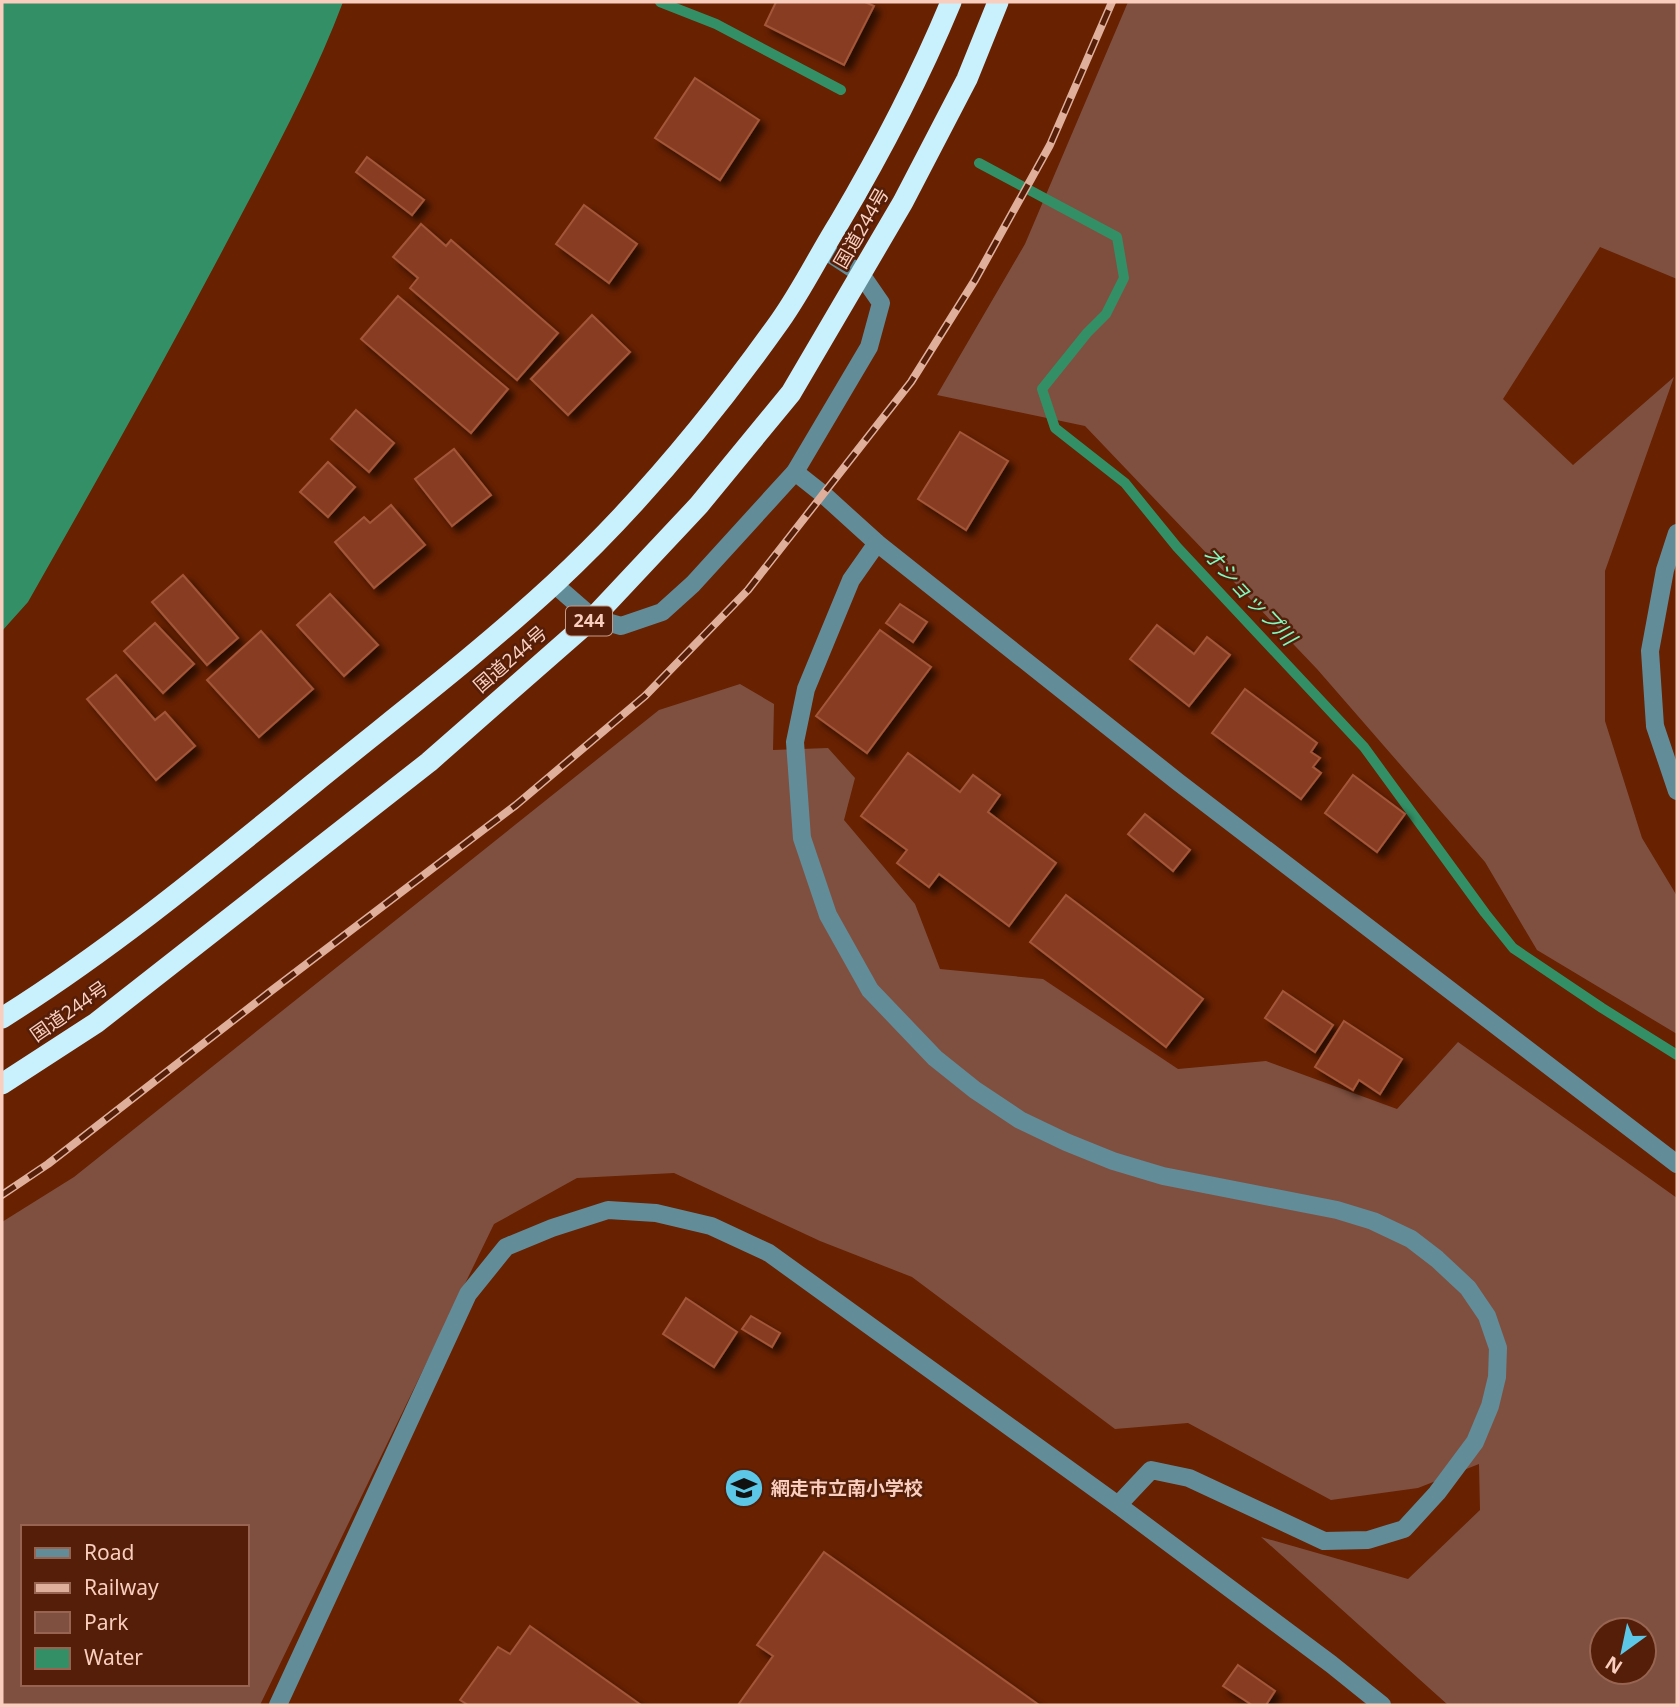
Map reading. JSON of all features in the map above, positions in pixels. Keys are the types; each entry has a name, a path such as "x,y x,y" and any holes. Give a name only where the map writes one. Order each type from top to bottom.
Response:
{"highway":[{"name":"国道244号","path":"2,1018 129,932 451,673 554,584 671,461 782,318 909,97 951,2"},
{"name":"国道244号","path":"2,1084 96,1023 429,762 593,618 699,505 791,393 903,202 967,79 998,2"}],"street":[{"path":"554,584 593,618 621,626 662,612 693,584 795,472 869,347 881,303 861,274 823,249"},
{"path":"795,472 877,543 1189,790 1677,1164"},
{"path":"1677,533 1665,570 1650,651 1655,726 1677,791"},
{"path":"877,543 851,580 831,626 806,690 795,742 802,838 828,915 870,990 934,1058 975,1090 1020,1120 1066,1142 1113,1161 1163,1176 1337,1210 1373,1221 1411,1239 1468,1288 1487,1316 1498,1348 1495,1387 1475,1442 1437,1493 1404,1529 1368,1540 1324,1541 1189,1478 1151,1470 1118,1505"},
{"path":"278,1705 468,1294 506,1247 552,1228 608,1210 656,1213 711,1226 769,1253 1118,1505 1382,1705"}],"green space":[{"path":"1128,2 1677,2 1677,279 1600,247 1503,399 1573,465 1674,377 1605,571 1605,721 1642,838 1677,896 1677,1034 1537,950 1485,862 1317,669 1085,426 937,395 1025,244"},
{"path":"740,684 774,704 773,750 828,748 855,778 844,820 915,904 940,969 1043,979 1178,1069 1266,1061 1397,1109 1458,1042 1677,1198 1677,1705 1448,1705 1261,1537 1408,1579 1480,1510 1479,1464 1418,1488 1331,1500 1188,1423 1115,1429 912,1277 820,1241 674,1173 577,1178 494,1224 260,1705 2,1705 2,1222 74,1177 659,710"}],"water":[{"path":"2,2 343,2 318,63 289,122 179,331 28,602 2,631"}],"building":[{"path":"776,2 865,2 874,6 844,65 765,25"},
{"path":"695,78 759,120 720,180 655,138"},
{"path":"367,157 424,200 412,215 356,172"},
{"path":"584,205 637,244 609,283 556,244"},
{"path":"421,224 446,246 451,240 558,333 517,380 410,288 418,278 393,257"},
{"path":"398,296 508,389 471,433 361,339"},
{"path":"592,315 630,352 568,415 531,379"},
{"path":"356,410 394,443 369,472 331,439"},
{"path":"960,432 1008,461 966,530 918,499"},
{"path":"454,449 491,495 452,526 415,479"},
{"path":"328,462 355,487 328,517 300,492"},
{"path":"391,505 425,545 374,588 335,542 364,517 370,523"},
{"path":"183,575 238,638 207,665 152,602"},
{"path":"330,594 378,645 344,676 297,625"},
{"path":"900,604 927,622 913,642 886,623"},
{"path":"155,623 194,664 163,693 124,651"},
{"path":"1157,625 1194,654 1207,637 1230,655 1189,706 1130,659"},
{"path":"880,630 931,667 867,753 816,716"},
{"path":"261,631 313,689 259,737 207,680"},
{"path":"116,675 155,720 165,712 195,746 156,780 87,699"},
{"path":"1245,689 1317,743 1311,752 1320,758 1313,767 1321,773 1301,799 1212,733"},
{"path":"908,753 960,792 973,775 1000,795 988,812 1056,863 1009,926 939,874 929,887 897,863 907,850 861,816"},
{"path":"1353,775 1405,814 1377,852 1325,813"},
{"path":"1145,814 1190,850 1173,871 1128,834"},
{"path":"1066,895 1203,999 1166,1047 1030,942"},
{"path":"1283,991 1333,1025 1315,1052 1265,1018"},
{"path":"1344,1021 1402,1059 1380,1094 1359,1080 1353,1090 1315,1067"},
{"path":"686,1298 737,1332 714,1367 663,1334"},
{"path":"751,1316 780,1333 772,1347 742,1329"},
{"path":"824,1552 1039,1705 738,1705 773,1656 757,1645"},
{"path":"530,1626 641,1705 468,1705 460,1700 498,1647 510,1654"},
{"path":"1238,1665 1275,1691 1266,1705 1252,1705 1223,1686"}],"waterway":[{"name":"オショップ川","path":"660,2 716,24 841,90"},
{"name":"オショップ川","path":"979,163 1117,237 1124,278 1106,314 1087,333 1042,389 1055,428 1125,483 1177,547 1364,747 1513,948 1677,1055"}],"railway":[{"path":"2,1195 48,1164 516,805 645,696 748,590 911,382 975,280 1050,145 1112,2"}],"place":[{"name":"網走市立南小学校","path":"744,1488"}]}
